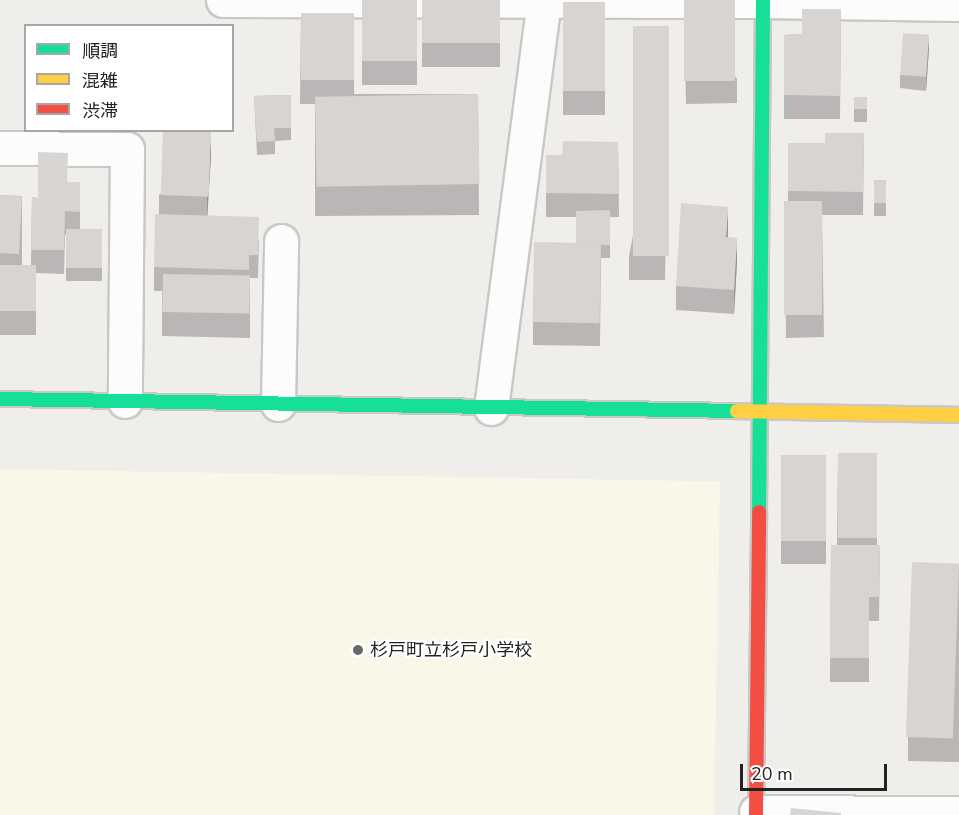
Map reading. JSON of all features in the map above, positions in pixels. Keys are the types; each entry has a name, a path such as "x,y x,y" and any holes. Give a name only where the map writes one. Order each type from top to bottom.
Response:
{"street":[{"path":"223,0 763,0 959,4"},
{"path":"763,0 756,813 959,813"},
{"path":"491,408 544,1"},
{"path":"0,148 127,149 125,401"},
{"path":"278,404 281,241"},
{"path":"0,399 959,415"}],"shaded area":[{"name":"杉戸町立杉戸小学校","path":"0,469 720,482 714,815 0,815"}],"building":[{"path":"362,0 417,0 417,61 362,61"},
{"path":"422,0 500,0 500,43 422,43"},
{"path":"684,0 735,0 735,81 684,81"},
{"path":"563,2 605,2 605,91 563,91"},
{"path":"802,9 841,9 840,96 784,95 784,35 802,34"},
{"path":"301,13 354,13 354,80 301,80"},
{"path":"633,26 669,26 669,256 633,256"},
{"path":"903,33 929,35 926,77 900,75"},
{"path":"478,94 480,184 317,187 315,97"},
{"path":"291,95 291,128 274,128 275,141 257,142 254,96"},
{"path":"854,97 867,97 867,109 854,109"},
{"path":"163,132 211,132 209,197 161,195"},
{"path":"825,133 864,133 863,192 788,191 788,143 825,143"},
{"path":"563,141 618,142 619,194 546,193 546,155 562,155"},
{"path":"38,152 68,153 67,182 80,182 80,212 65,211 64,250 31,250 32,197 38,198"},
{"path":"874,180 886,180 886,203 874,203"},
{"path":"0,195 22,196 19,254 0,253"},
{"path":"784,201 822,201 822,315 784,315"},
{"path":"681,203 728,207 726,237 737,238 734,290 676,286"},
{"path":"610,210 610,245 576,243 576,211"},
{"path":"155,214 259,217 258,255 249,255 249,270 154,267"},
{"path":"66,229 102,229 102,268 66,268"},
{"path":"534,242 601,243 600,323 533,322"},
{"path":"0,265 36,265 36,311 0,311"},
{"path":"163,274 250,276 249,314 162,312"},
{"path":"838,453 877,453 877,538 838,538"},
{"path":"781,455 826,455 826,541 781,541"},
{"path":"831,545 880,545 879,597 869,597 869,658 830,658"},
{"path":"912,562 959,564 953,739 906,737"},
{"path":"791,808 841,813 841,815 790,815"}],"traffic: fast":[{"path":"759,512 763,0"},
{"path":"0,399 737,411"}],"traffic: slow":[{"path":"737,411 959,415"}],"traffic: jam":[{"path":"756,815 759,512"}],"place":[{"name":"杉戸町立杉戸小学校","path":"358,650"}]}
